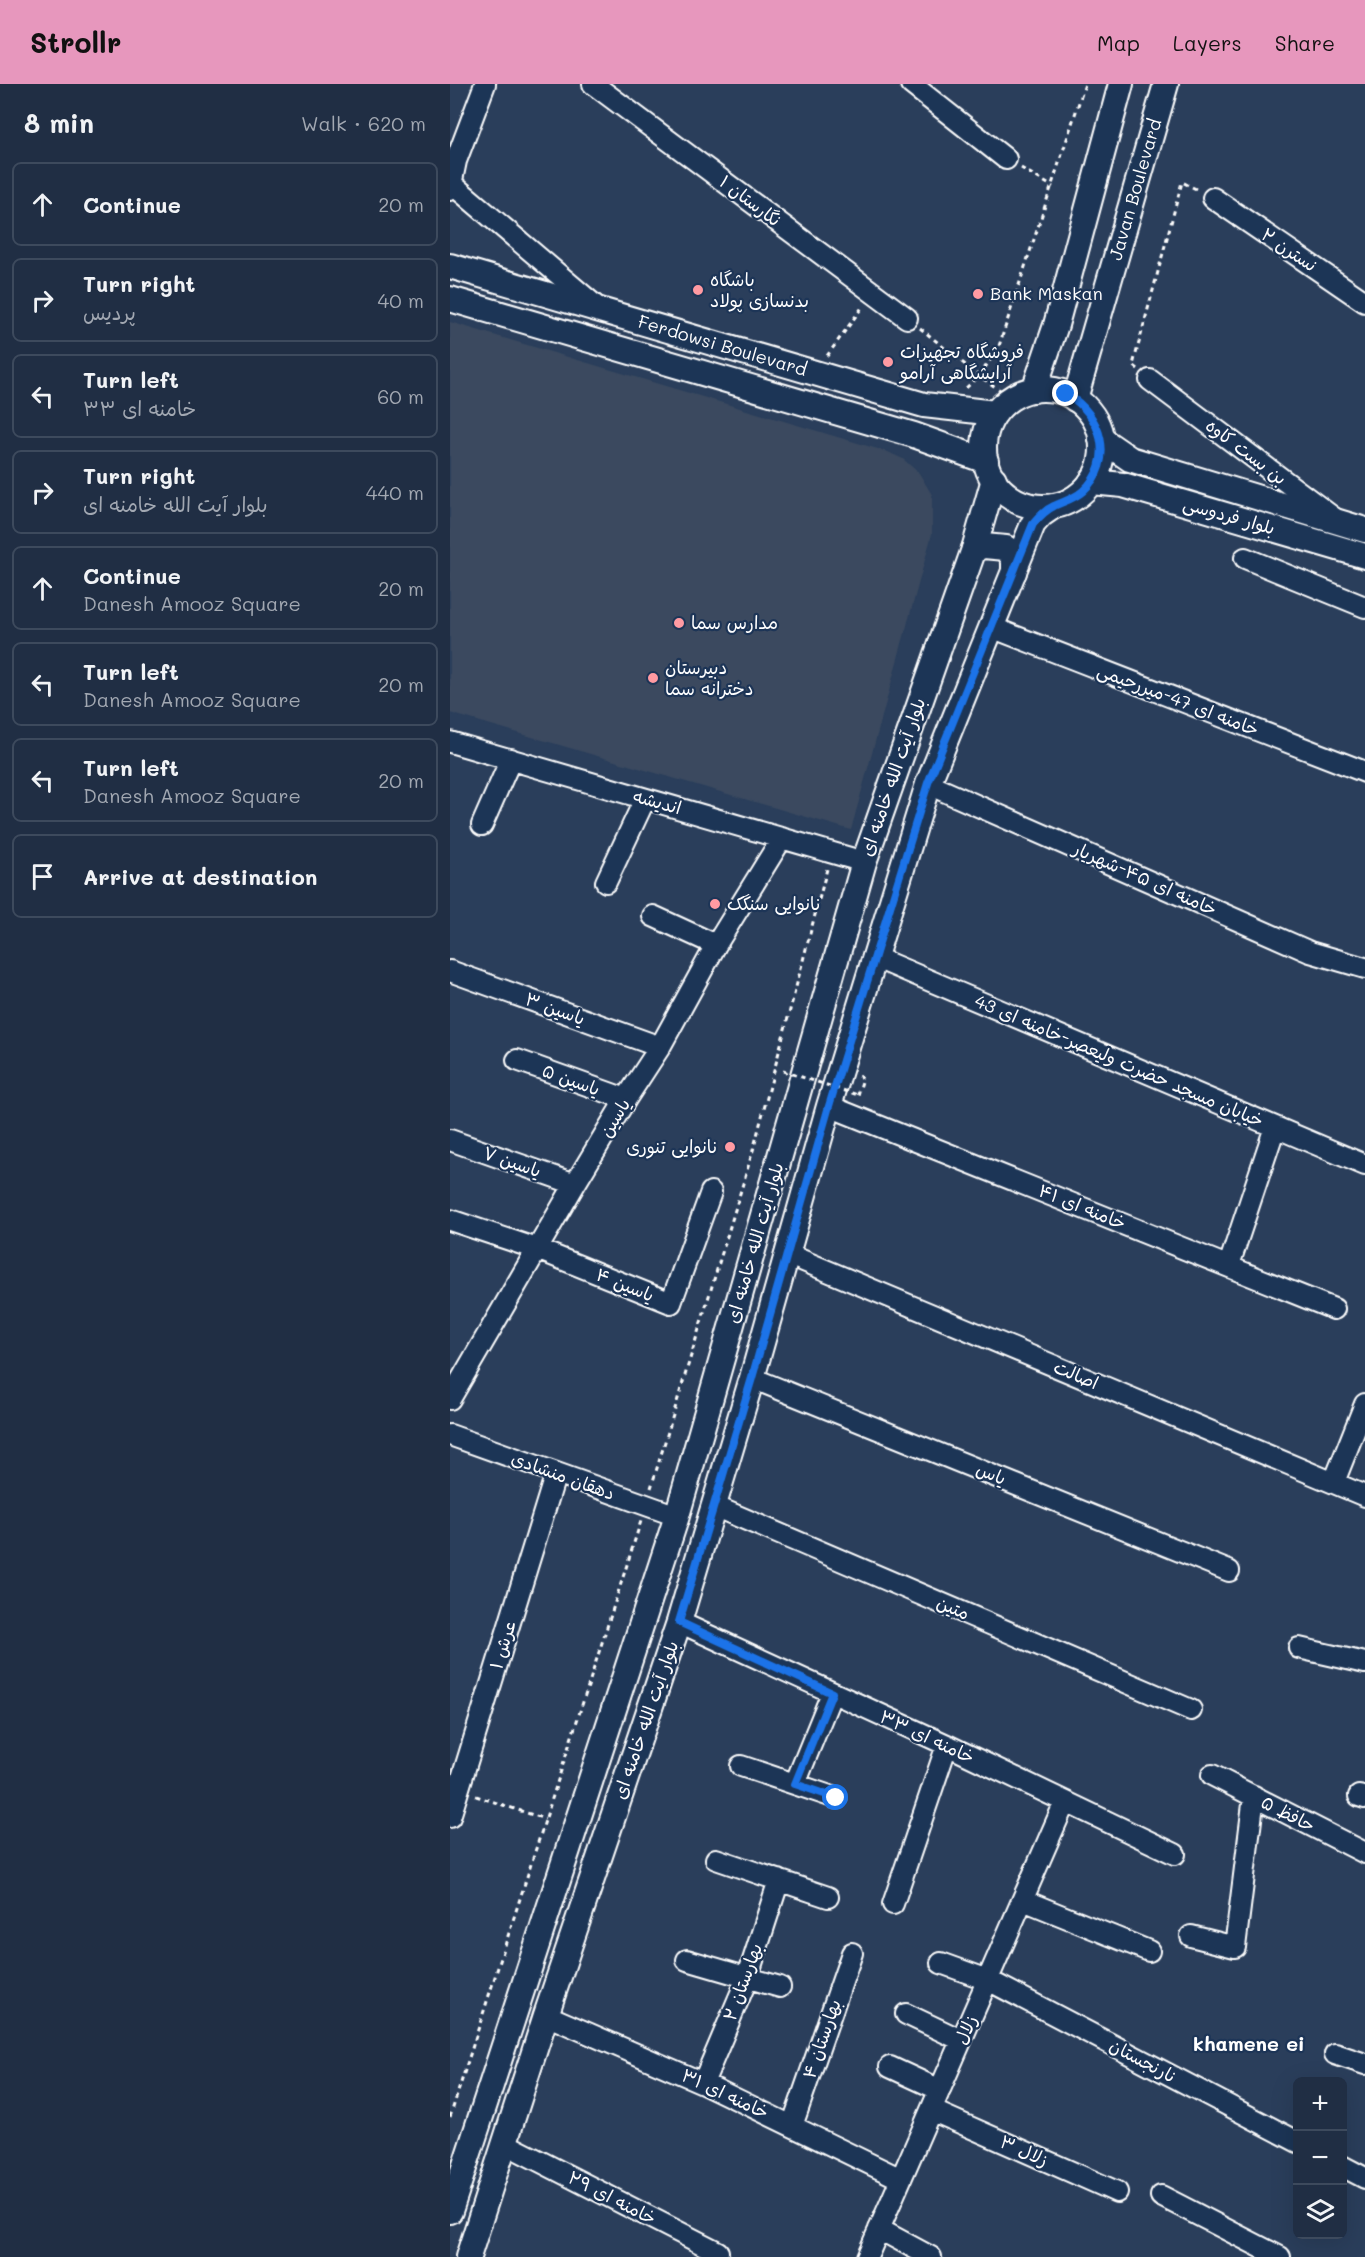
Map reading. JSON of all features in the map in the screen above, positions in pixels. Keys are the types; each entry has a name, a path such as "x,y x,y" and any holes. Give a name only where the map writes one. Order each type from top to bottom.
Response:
{"main road":[{"path":"1014,400 1055,391 1075,399 1095,420 1101,439 1100,461 1091,482 1074,498 1054,506 1042,507 1020,502 1010,496 990,470 985,441 987,431 1014,400 1046,355 1056,326 1121,84"},
{"name":"Javan Boulevard","path":"1075,399 1166,84"},
{"name":"Ferdowsi Boulevard","path":"450,266 924,405 1014,400"},
{"name":"Ferdowsi Boulevard","path":"450,298 914,435 990,470"},
{"path":"1046,355 1054,363 1064,368 1075,368 1086,364"},
{"name":"بلوار فردوسی","path":"1101,439 1130,459 1365,530"},
{"name":"بلوار آیت الله خامنه ای","path":"450,2211 677,1516 864,862 974,549 990,470"},
{"name":"بلوار فردوسی","path":"1091,482 1123,484 1365,556"},
{"name":"بلوار آیت الله خامنه ای","path":"468,2257 546,2015 679,1622 752,1378 829,1106 928,783 1033,524 1054,506"},
{"path":"974,549 984,546 1006,548 1014,559 1014,572"}],"street":[{"path":"485,84 453,159 451,187 600,310"},
{"name":"نگارستان ۱","path":"593,84 907,318"},
{"path":"912,84 1006,159"},
{"name":"نسترن ۲","path":"1213,198 1365,302"},
{"name":"بن بست کاوه","path":"1150,380 1341,523"},
{"path":"1245,558 1365,607"},
{"name":"خامنه ای 47-میررحیمی","path":"991,627 1365,772"},
{"name":"اندیشه","path":"450,742 864,862"},
{"path":"482,825 511,759"},
{"name":"خامنه ای ۴۵-شهریار","path":"928,783 1310,952 1365,968"},
{"path":"606,882 645,799"},
{"name":"یاسین","path":"450,1399 575,1184 660,1047 716,945 782,838"},
{"path":"653,916 716,945"},
{"name":"خیابان مسجد حضرت ولیعصر-خامنه ای 43","path":"874,957 1365,1165"},
{"name":"یاسین ۳","path":"450,971 660,1047"},
{"name":"یاسین ۵","path":"517,1060 626,1099"},
{"name":"خامنه ای ۴۱","path":"829,1106 1334,1309"},
{"path":"1229,1266 1275,1127"},
{"name":"یاسین ۷","path":"450,1140 575,1184"},
{"name":"یاسین ۴","path":"537,1249 671,1303 711,1192"},
{"path":"450,1220 537,1249"},
{"name":"اصالت","path":"787,1254 1365,1496"},
{"name":"یاس","path":"752,1378 1229,1571"},
{"path":"1334,1482 1365,1404"},
{"name":"دهقان منشادی","path":"450,1435 677,1516"},
{"name":"عرش ۱","path":"450,1817 454,1787 556,1473"},
{"name":"متین","path":"714,1506 1191,1710"},
{"name":"خامنه ای ۳۳","path":"679,1622 947,1745 1175,1854"},
{"path":"1299,1648 1365,1663"},
{"path":"795,1784 832,1693"},
{"path":"893,1905 947,1745"},
{"path":"741,1766 836,1798"},
{"name":"حافظ ۵","path":"1212,1775 1365,1853"},
{"path":"1191,1936 1235,1947 1254,1796"},
{"name":"زلال","path":"867,2257 1065,1802"},
{"path":"716,1859 828,1897"},
{"name":"بهارستان ۲","path":"703,2083 747,1979 778,1880"},
{"path":"1023,1900 1149,1951"},
{"name":"بهارستان ۴","path":"792,2126 852,1953"},
{"path":"687,1960 780,1988"},
{"name":"نارنجستان","path":"941,1963 988,1980 1293,2139"},
{"path":"906,2014 962,2040"},
{"name":"خامنه ای ۳۱","path":"546,2015 703,2083 901,2179"},
{"path":"1335,2054 1365,2064"},
{"path":"890,2067 940,2090"},
{"name":"۳ زلال","path":"931,2110 1117,2192"},
{"name":"خامنه ای ۲۹","path":"506,2144 718,2252"},
{"path":"1347,2169 1365,2178"},
{"path":"1161,2196 1280,2257"},
{"path":"879,2229 931,2257"}],"path":[{"path":"979,376 998,350 1085,84"},
{"path":"1006,159 1053,187"},
{"path":"1150,380 1133,365 1182,182 1213,198"},
{"path":"824,360 873,292"},
{"path":"907,318 979,376 1014,400"},
{"path":"783,1071 858,1095 863,1078"},
{"path":"454,1787 546,1819"}],"shaded area":[{"name":"مدارس سما","path":"450,322 888,452 903,459 919,473 932,495 932,534 851,830 450,713"}],"place":[{"name":"باشگاه بدنسازی پولاد","path":"698,290"},
{"name":"Bank Maskan","path":"978,294"},
{"name":"فروشگاه تجهیزات آرایشگاهی آرامو","path":"888,362"},
{"name":"مدارس سما","path":"679,623"},
{"name":"دبیرستان دخترانه سما","path":"653,678"},
{"name":"نانوایی سنگک","path":"715,904"},
{"name":"نانوایی تنوری","path":"730,1147"}],"district":[{"name":"khamene ei","path":"1249,2044"}],"route":[{"path":"836,1798 795,1784 832,1693 679,1622 752,1378 829,1106 928,783 1033,524 1054,506 1074,498 1091,482 1097,472 1102,450 1095,420 1083,405 1066,394"}]}
